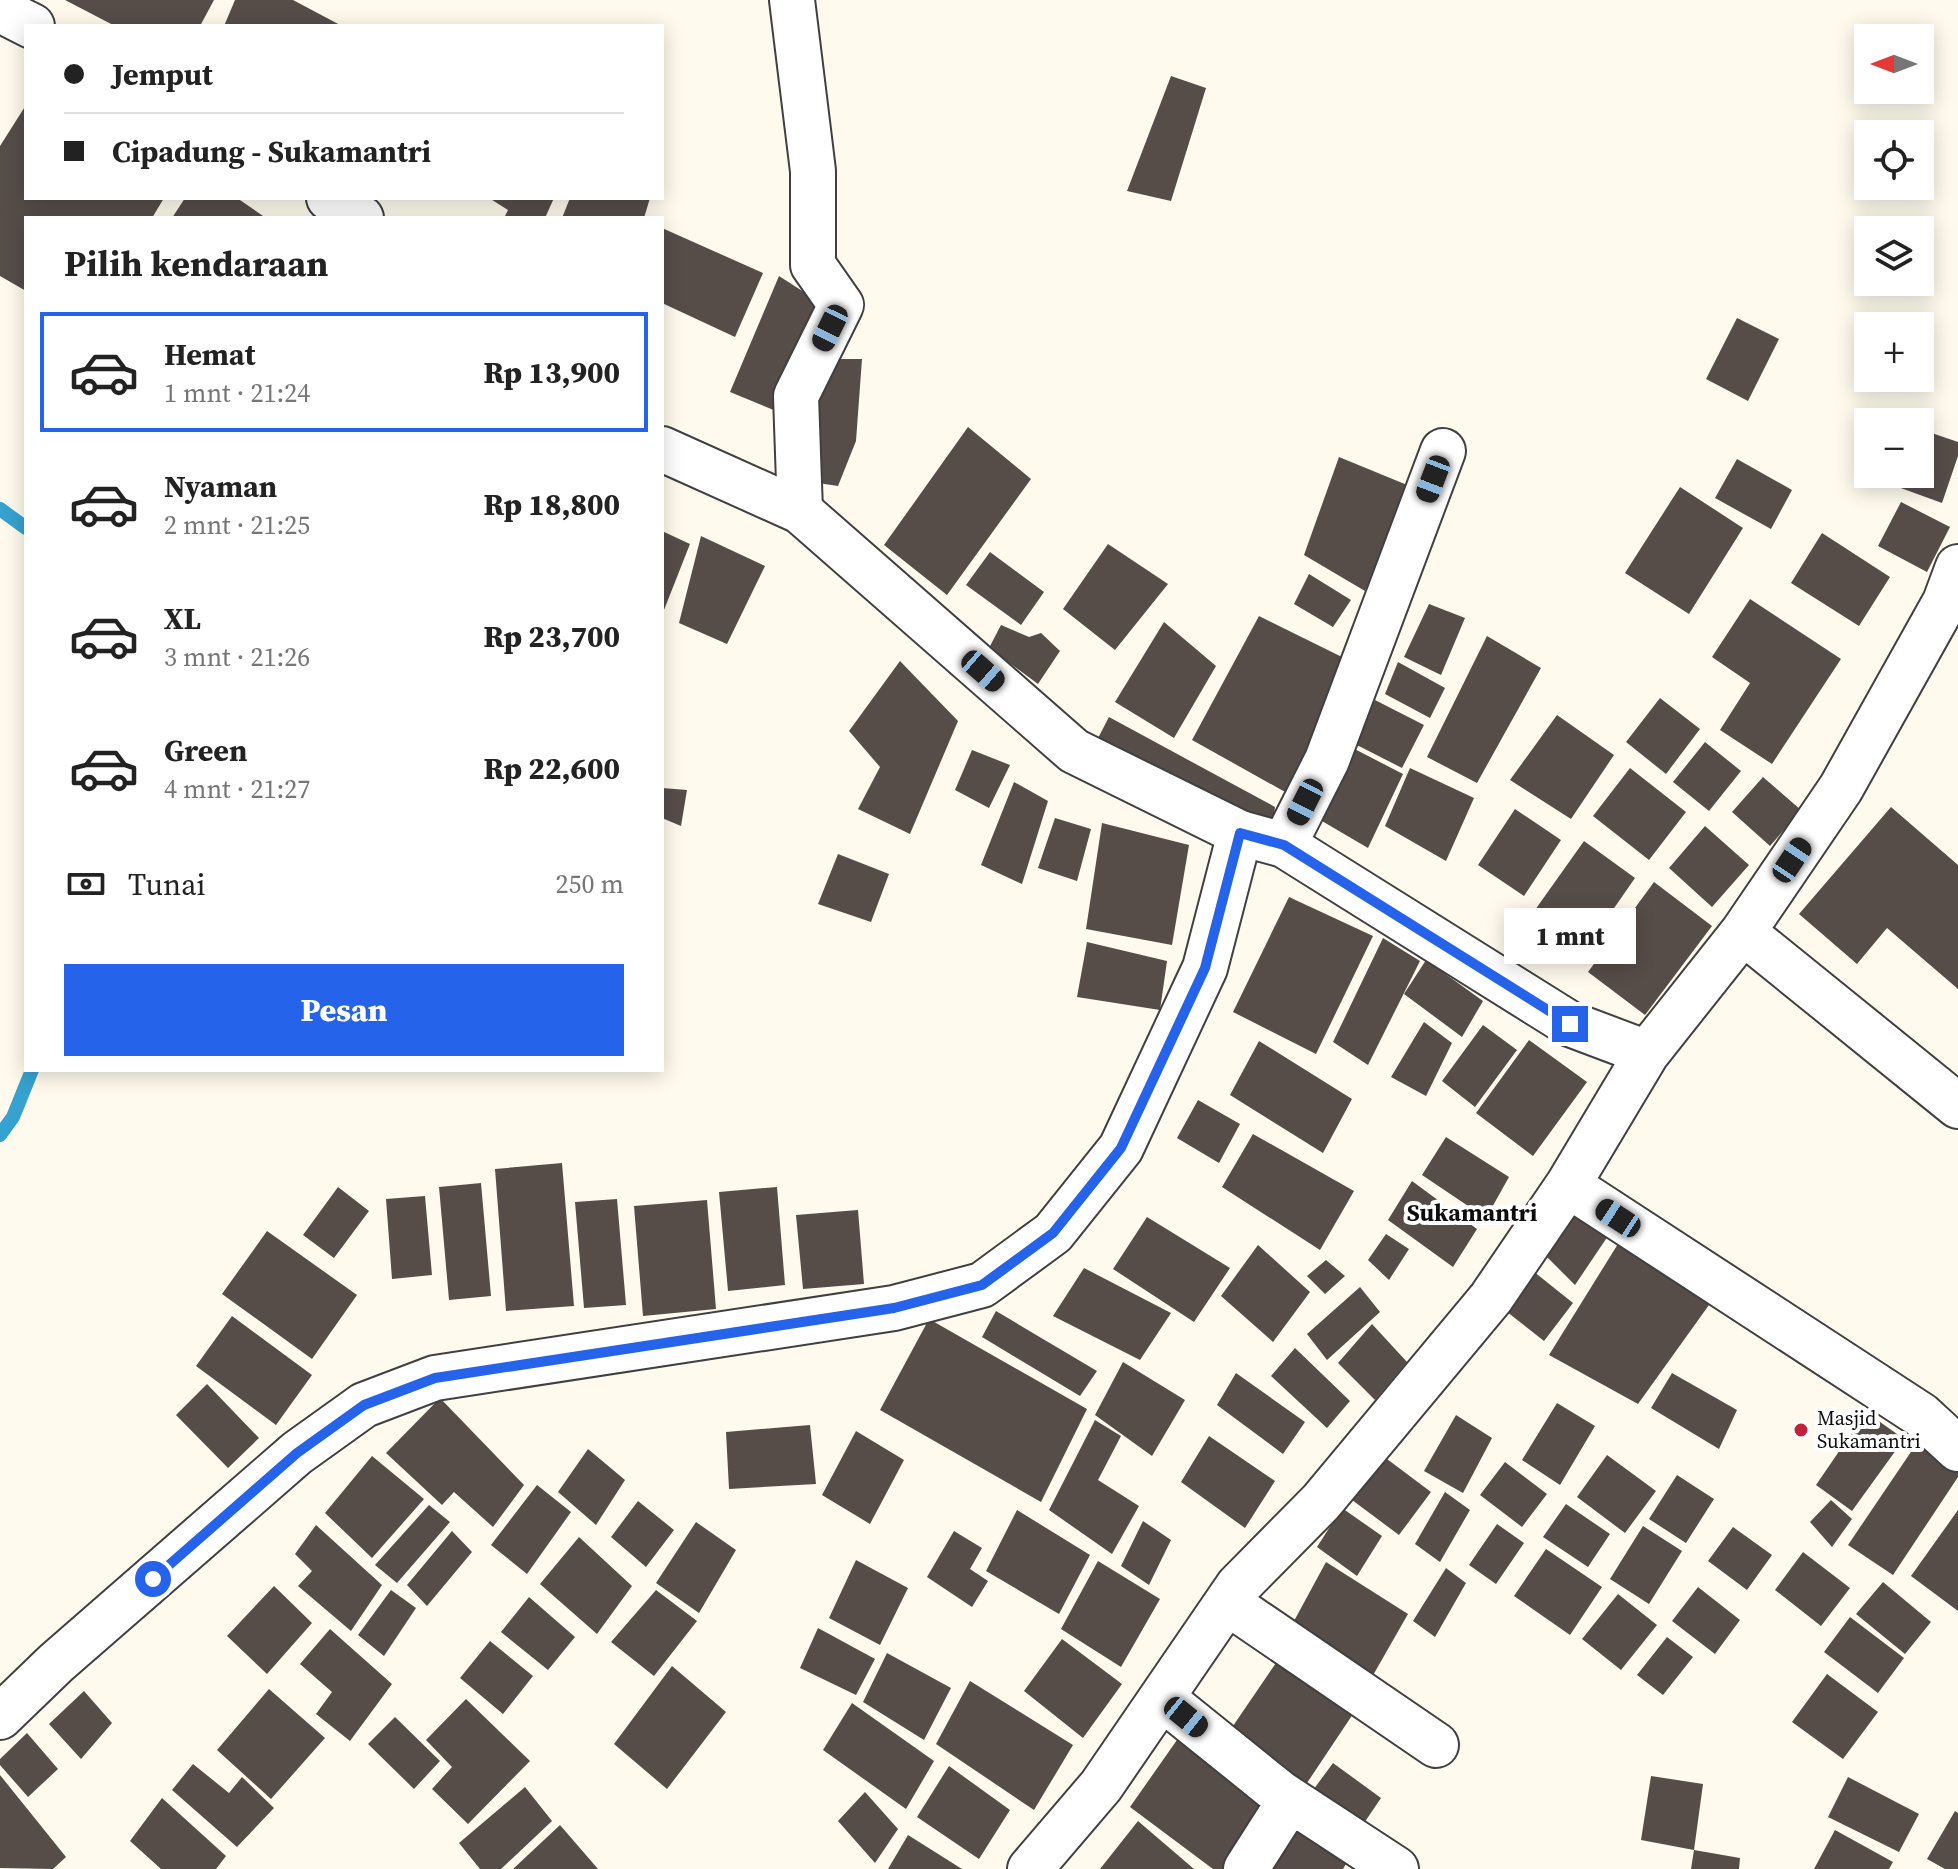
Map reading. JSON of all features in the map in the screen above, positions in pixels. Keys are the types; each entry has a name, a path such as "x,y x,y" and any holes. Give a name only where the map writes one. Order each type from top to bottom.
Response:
{"street":[{"path":"792,0 813,171 813,265 841,305 796,396 800,511"},
{"path":"0,10 28,24"},
{"path":"332,200 358,216"},
{"path":"664,450 800,511 1074,751 1240,833 1284,845 1570,1024 1647,1053"},
{"path":"1284,845 1327,760 1443,451"},
{"path":"1030,1869 1101,1786 1238,1586 1321,1502 1491,1298 1568,1185 1647,1053 1743,932 1841,788 1945,602 1958,567"},
{"path":"0,1717 56,1663 297,1453 364,1405 435,1378 894,1308 982,1285 1053,1233 1121,1148 1205,968 1240,833"},
{"path":"1743,932 1958,1106"},
{"path":"1568,1185 1921,1415 1958,1449"},
{"path":"1228,1603 1436,1745"},
{"path":"1162,1698 1290,1800 1396,1869"},
{"path":"1246,1869 1290,1800"}],"building":[{"path":"65,0 214,0 201,24 111,24"},
{"path":"235,0 293,0 338,24 225,24"},
{"path":"1171,76 1206,88 1171,201 1127,191"},
{"path":"24,108 24,200 163,200 153,216 24,216 24,290 0,276 0,146"},
{"path":"184,200 240,200 263,216 173,216"},
{"path":"492,200 553,200 546,216 505,216 508,210"},
{"path":"569,200 649,200 645,216 563,216"},
{"path":"664,229 763,273 735,337 664,304"},
{"path":"779,276 821,303 776,411 730,392"},
{"path":"1737,318 1779,339 1748,401 1706,379"},
{"path":"825,359 862,359 856,441 838,486 811,482 814,414"},
{"path":"968,427 1031,479 947,595 884,545"},
{"path":"1934,434 1958,442 1958,456 1942,503 1901,488 1934,488"},
{"path":"1339,457 1412,487 1365,591 1304,555"},
{"path":"1737,459 1792,490 1771,529 1715,498"},
{"path":"1680,487 1743,528 1689,614 1625,573"},
{"path":"1901,502 1950,527 1927,572 1878,546"},
{"path":"664,532 690,544 664,610"},
{"path":"1822,533 1890,577 1859,626 1791,583"},
{"path":"701,536 765,566 727,644 679,623"},
{"path":"1108,544 1168,584 1115,650 1063,609"},
{"path":"990,552 1044,592 1021,625 966,585"},
{"path":"1309,574 1351,600 1333,627 1294,604"},
{"path":"1750,599 1841,659 1772,764 1720,730 1750,683 1712,657"},
{"path":"1429,604 1465,618 1441,675 1404,657"},
{"path":"1259,616 1346,659 1287,793 1192,740"},
{"path":"1164,622 1216,666 1174,738 1115,702"},
{"path":"1001,625 1029,637 1041,633 1060,651 1038,684 989,648"},
{"path":"1487,636 1541,668 1477,783 1427,757"},
{"path":"900,661 958,721 910,834 858,809 880,767 849,731"},
{"path":"1398,662 1445,688 1430,718 1385,694"},
{"path":"1660,698 1700,729 1666,774 1626,742"},
{"path":"1375,700 1424,725 1402,768 1353,743"},
{"path":"1557,715 1614,755 1571,819 1510,780"},
{"path":"1109,717 1275,807 1273,824 1097,740"},
{"path":"1705,742 1741,771 1709,811 1673,782"},
{"path":"1343,743 1403,774 1368,848 1310,814"},
{"path":"972,750 1010,765 989,808 955,790"},
{"path":"1410,768 1474,798 1446,861 1385,826"},
{"path":"1630,768 1686,812 1649,860 1593,816"},
{"path":"1763,777 1801,810 1770,846 1732,812"},
{"path":"1014,782 1048,801 1022,884 981,865"},
{"path":"664,788 687,790 681,826 664,819"},
{"path":"1891,807 1958,865 1958,989 1887,928 1857,964 1799,914"},
{"path":"1515,809 1561,840 1524,896 1478,865"},
{"path":"1055,818 1091,829 1077,881 1038,868"},
{"path":"1102,823 1189,845 1172,945 1086,929"},
{"path":"1705,826 1749,865 1712,907 1669,868"},
{"path":"1584,841 1635,878 1587,947 1535,910"},
{"path":"838,854 889,874 871,922 818,904"},
{"path":"1654,882 1712,926 1645,1015 1588,972"},
{"path":"1289,897 1373,936 1316,1054 1233,1012"},
{"path":"1383,938 1420,961 1368,1065 1333,1042"},
{"path":"1087,942 1167,961 1160,1010 1077,997"},
{"path":"1426,960 1483,1001 1462,1037 1404,994"},
{"path":"1424,1022 1452,1043 1426,1096 1391,1077"},
{"path":"1483,1025 1517,1050 1475,1107 1442,1081"},
{"path":"1529,1040 1587,1082 1533,1156 1476,1113"},
{"path":"1259,1041 1352,1099 1323,1153 1230,1095"},
{"path":"1198,1100 1240,1124 1219,1163 1177,1138"},
{"path":"1253,1134 1354,1191 1320,1250 1222,1187"},
{"path":"1446,1137 1509,1177 1486,1218 1422,1175"},
{"path":"562,1163 574,1306 506,1311 495,1169"},
{"path":"1412,1181 1477,1229 1453,1267 1388,1220"},
{"path":"481,1183 491,1296 449,1300 439,1187"},
{"path":"338,1187 369,1211 334,1258 303,1235"},
{"path":"777,1187 785,1285 728,1291 719,1192"},
{"path":"425,1196 432,1275 392,1279 386,1199"},
{"path":"617,1199 626,1305 584,1308 575,1202"},
{"path":"707,1200 716,1309 643,1316 634,1206"},
{"path":"1575,1204 1610,1233 1575,1285 1542,1252"},
{"path":"858,1210 864,1284 803,1289 796,1215"},
{"path":"1147,1217 1230,1268 1194,1322 1113,1269"},
{"path":"267,1231 357,1295 312,1359 222,1294"},
{"path":"1626,1231 1719,1291 1638,1404 1549,1355"},
{"path":"1386,1234 1409,1249 1389,1280 1368,1260"},
{"path":"1258,1245 1310,1292 1273,1342 1221,1296"},
{"path":"1326,1260 1345,1276 1325,1294 1307,1276"},
{"path":"1084,1268 1171,1313 1140,1360 1053,1316"},
{"path":"1533,1271 1573,1303 1544,1341 1502,1308"},
{"path":"1360,1287 1380,1312 1327,1360 1307,1334"},
{"path":"996,1311 1097,1371 1080,1396 982,1337"},
{"path":"232,1316 312,1375 276,1425 196,1366"},
{"path":"929,1319 1087,1409 1041,1502 880,1410"},
{"path":"1372,1324 1407,1362 1375,1400 1338,1363"},
{"path":"1295,1348 1350,1401 1327,1428 1271,1376"},
{"path":"1123,1362 1185,1400 1152,1456 1095,1415"},
{"path":"1236,1373 1305,1422 1283,1454 1217,1405"},
{"path":"1672,1373 1737,1410 1719,1449 1651,1408"},
{"path":"207,1384 259,1438 228,1468 176,1415"},
{"path":"440,1398 524,1485 493,1527 454,1492 442,1505 386,1453"},
{"path":"1557,1403 1595,1426 1560,1485 1522,1460"},
{"path":"1866,1412 1904,1439 1852,1511 1816,1485"},
{"path":"1456,1415 1492,1438 1463,1493 1424,1471"},
{"path":"1095,1420 1121,1436 1098,1480 1139,1506 1112,1554 1049,1510"},
{"path":"810,1425 816,1484 729,1489 726,1432"},
{"path":"856,1431 904,1460 870,1524 822,1495"},
{"path":"1209,1436 1275,1481 1245,1528 1181,1482"},
{"path":"1919,1440 1958,1466 1958,1477 1893,1575 1848,1545"},
{"path":"588,1449 625,1480 596,1525 558,1492"},
{"path":"1375,1450 1431,1492 1399,1535 1344,1494"},
{"path":"1607,1455 1656,1491 1625,1533 1577,1497"},
{"path":"372,1456 424,1499 372,1558 325,1513"},
{"path":"1505,1462 1547,1494 1522,1527 1480,1495"},
{"path":"1677,1475 1714,1499 1686,1543 1649,1519"},
{"path":"537,1485 571,1512 527,1574 491,1545"},
{"path":"1445,1492 1470,1510 1440,1562 1415,1544"},
{"path":"1831,1500 1852,1519 1832,1547 1810,1522"},
{"path":"638,1501 674,1530 646,1567 611,1537"},
{"path":"1566,1504 1610,1534 1588,1567 1543,1537"},
{"path":"429,1505 450,1522 397,1583 375,1565"},
{"path":"1342,1508 1382,1536 1357,1576 1317,1547"},
{"path":"1017,1510 1090,1555 1059,1614 986,1571"},
{"path":"1958,1510 1958,1611 1911,1576"},
{"path":"1143,1521 1171,1540 1149,1585 1121,1566"},
{"path":"696,1522 736,1550 699,1613 656,1583"},
{"path":"1497,1524 1524,1543 1496,1584 1469,1565"},
{"path":"316,1525 382,1585 351,1631 298,1586 312,1571 295,1554"},
{"path":"1643,1526 1682,1551 1649,1604 1610,1579"},
{"path":"1733,1527 1772,1555 1747,1590 1708,1561"},
{"path":"452,1531 472,1552 427,1606 407,1585"},
{"path":"954,1531 982,1548 970,1569 988,1581 972,1607 927,1577"},
{"path":"579,1537 632,1586 597,1634 540,1584"},
{"path":"1546,1549 1602,1587 1570,1635 1514,1596"},
{"path":"1803,1552 1850,1588 1821,1626 1775,1590"},
{"path":"856,1560 908,1588 880,1645 829,1618"},
{"path":"1098,1561 1160,1599 1121,1667 1061,1629"},
{"path":"1326,1562 1408,1614 1372,1677 1294,1621"},
{"path":"1446,1568 1466,1583 1435,1637 1413,1621"},
{"path":"1883,1582 1931,1622 1905,1654 1856,1614"},
{"path":"274,1586 312,1623 267,1674 227,1636"},
{"path":"1698,1587 1740,1620 1715,1654 1672,1621"},
{"path":"391,1590 416,1608 384,1656 358,1635"},
{"path":"656,1590 697,1621 654,1676 611,1642"},
{"path":"1618,1594 1657,1625 1621,1670 1582,1639"},
{"path":"529,1597 575,1637 548,1670 501,1632"},
{"path":"1850,1617 1904,1658 1878,1693 1824,1652"},
{"path":"818,1628 875,1659 856,1695 800,1668"},
{"path":"330,1629 392,1684 350,1741 316,1714 332,1692 300,1664"},
{"path":"1667,1637 1693,1657 1663,1695 1637,1675"},
{"path":"1062,1639 1122,1684 1083,1738 1024,1691"},
{"path":"490,1641 533,1676 503,1714 460,1678"},
{"path":"887,1653 951,1688 924,1740 863,1702"},
{"path":"1282,1654 1357,1708 1305,1786 1233,1726"},
{"path":"672,1666 726,1712 667,1789 614,1744"},
{"path":"1827,1674 1878,1712 1843,1759 1792,1722"},
{"path":"970,1681 1073,1745 1034,1810 936,1744"},
{"path":"269,1689 325,1738 271,1799 217,1750"},
{"path":"84,1691 112,1723 81,1759 49,1724"},
{"path":"466,1699 530,1761 468,1824 432,1789 452,1767 426,1740"},
{"path":"852,1703 934,1761 906,1809 823,1750"},
{"path":"395,1717 440,1761 414,1789 368,1744"},
{"path":"1184,1730 1273,1800 1229,1869 1213,1869 1130,1807"},
{"path":"27,1733 58,1769 28,1797 0,1765 0,1759"},
{"path":"1333,1763 1381,1798 1358,1832 1308,1797"},
{"path":"193,1764 229,1793 242,1777 274,1808 237,1847 172,1790"},
{"path":"949,1766 1010,1810 979,1859 917,1817"},
{"path":"0,1775 66,1857 53,1869 0,1868"},
{"path":"1651,1776 1703,1784 1694,1850 1641,1840"},
{"path":"1848,1777 1919,1814 1899,1852 1828,1817"},
{"path":"525,1787 552,1821 501,1869 480,1869 459,1843"},
{"path":"865,1792 898,1829 875,1863 838,1821"},
{"path":"162,1798 226,1856 216,1869 161,1869 130,1841"},
{"path":"1955,1811 1958,1813 1958,1869 1945,1869 1927,1859"},
{"path":"1138,1821 1194,1869 1100,1869"},
{"path":"1287,1823 1349,1859 1343,1869 1263,1869"},
{"path":"560,1825 598,1869 513,1869"},
{"path":"1835,1830 1893,1862 1889,1869 1814,1869"},
{"path":"908,1835 962,1869 888,1869"},
{"path":"1694,1850 1740,1858 1739,1869 1691,1869"}],"waterway":[{"path":"0,509 24,527"},
{"path":"0,1135 13,1117 31,1072"}],"place":[{"name":"Masjid Sukamantri","path":"1801,1430"}],"district":[{"name":"Sukamantri","path":"1472,1213"}],"route":[{"path":"153,1579 297,1453 364,1405 435,1378 894,1308 982,1285 1053,1233 1121,1148 1205,968 1240,833 1284,845 1570,1024"}]}
